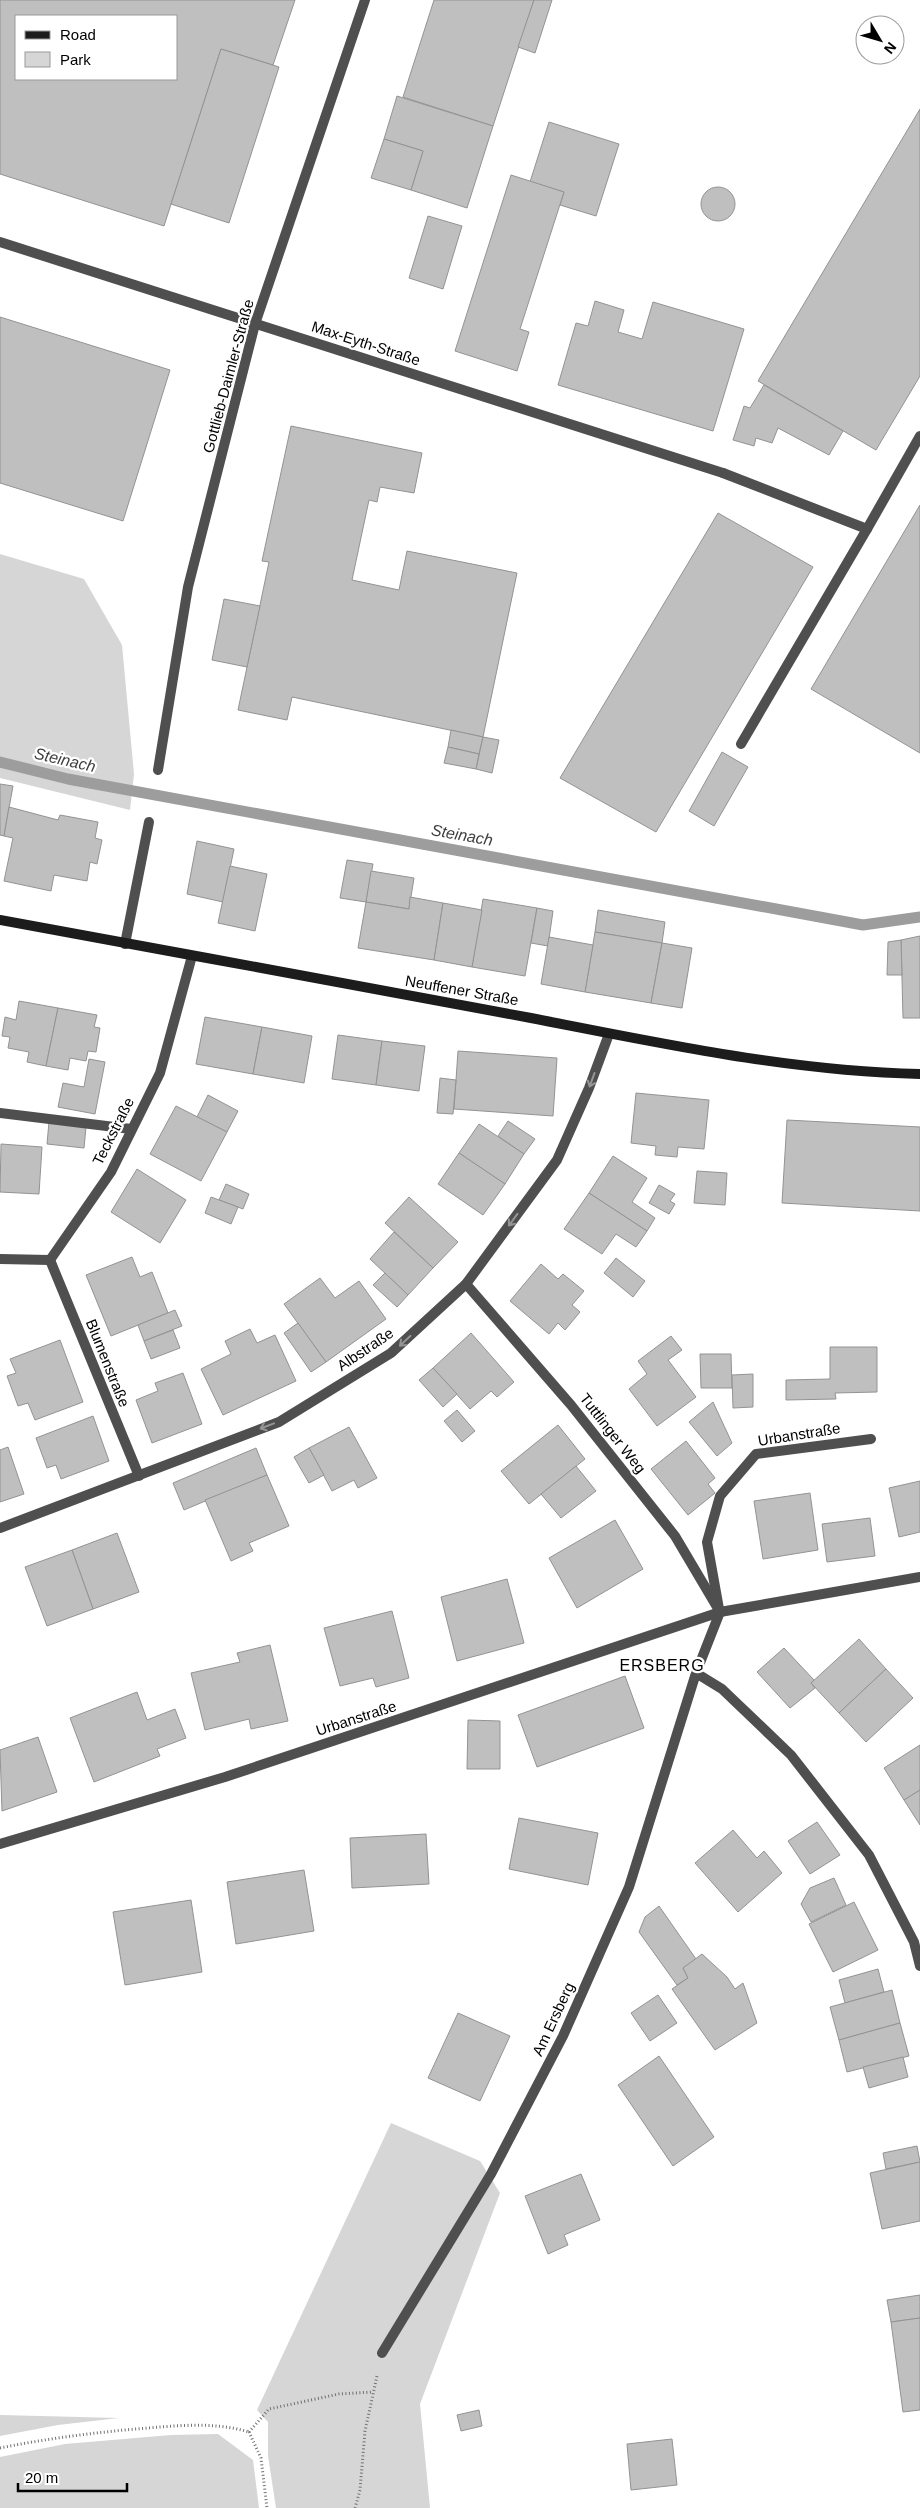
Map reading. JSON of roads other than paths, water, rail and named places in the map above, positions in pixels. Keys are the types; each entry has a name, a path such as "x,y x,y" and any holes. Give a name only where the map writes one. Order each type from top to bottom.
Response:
{"main road":[{"name":"Neuffener Straße","path":"0,920 608,1034 786,1065 859,1072 920,1074"}],"street":[{"name":"Gottlieb-Daimler-Straße","path":"158,770 188,587 255,324 365,0"},
{"name":"Max-Eyth-Straße","path":"0,242 723,473 867,529"},
{"path":"742,744 920,436"},
{"path":"125,944 149,822"},
{"name":"Teckstraße","path":"50,1260 111,1172 160,1073 192,956"},
{"name":"Albstraße","path":"0,1528 279,1422 391,1353 466,1284 557,1160 589,1088 608,1034"},
{"path":"0,1113 132,1129"},
{"path":"0,1259 50,1260"},
{"name":"Blumenstraße","path":"50,1260 139,1476"},
{"name":"Tuttlinger Weg","path":"466,1284 571,1405 675,1536 720,1612"},
{"name":"Urbanstraße","path":"720,1612 707,1542 720,1496 756,1454 871,1439"},
{"name":"Urbanstraße","path":"0,1844 225,1778 720,1612 920,1577"},
{"name":"Am Ersberg","path":"382,2353 491,2174 563,2036 629,1887 696,1673 720,1612"},
{"path":"696,1673 722,1688 790,1755 869,1854 914,1942 920,1966"}],"waterway":[{"name":"Steinach","path":"0,762 68,779 863,925 920,917"}],"district":[{"name":"ERSBERG","path":"662,1665"}]}
